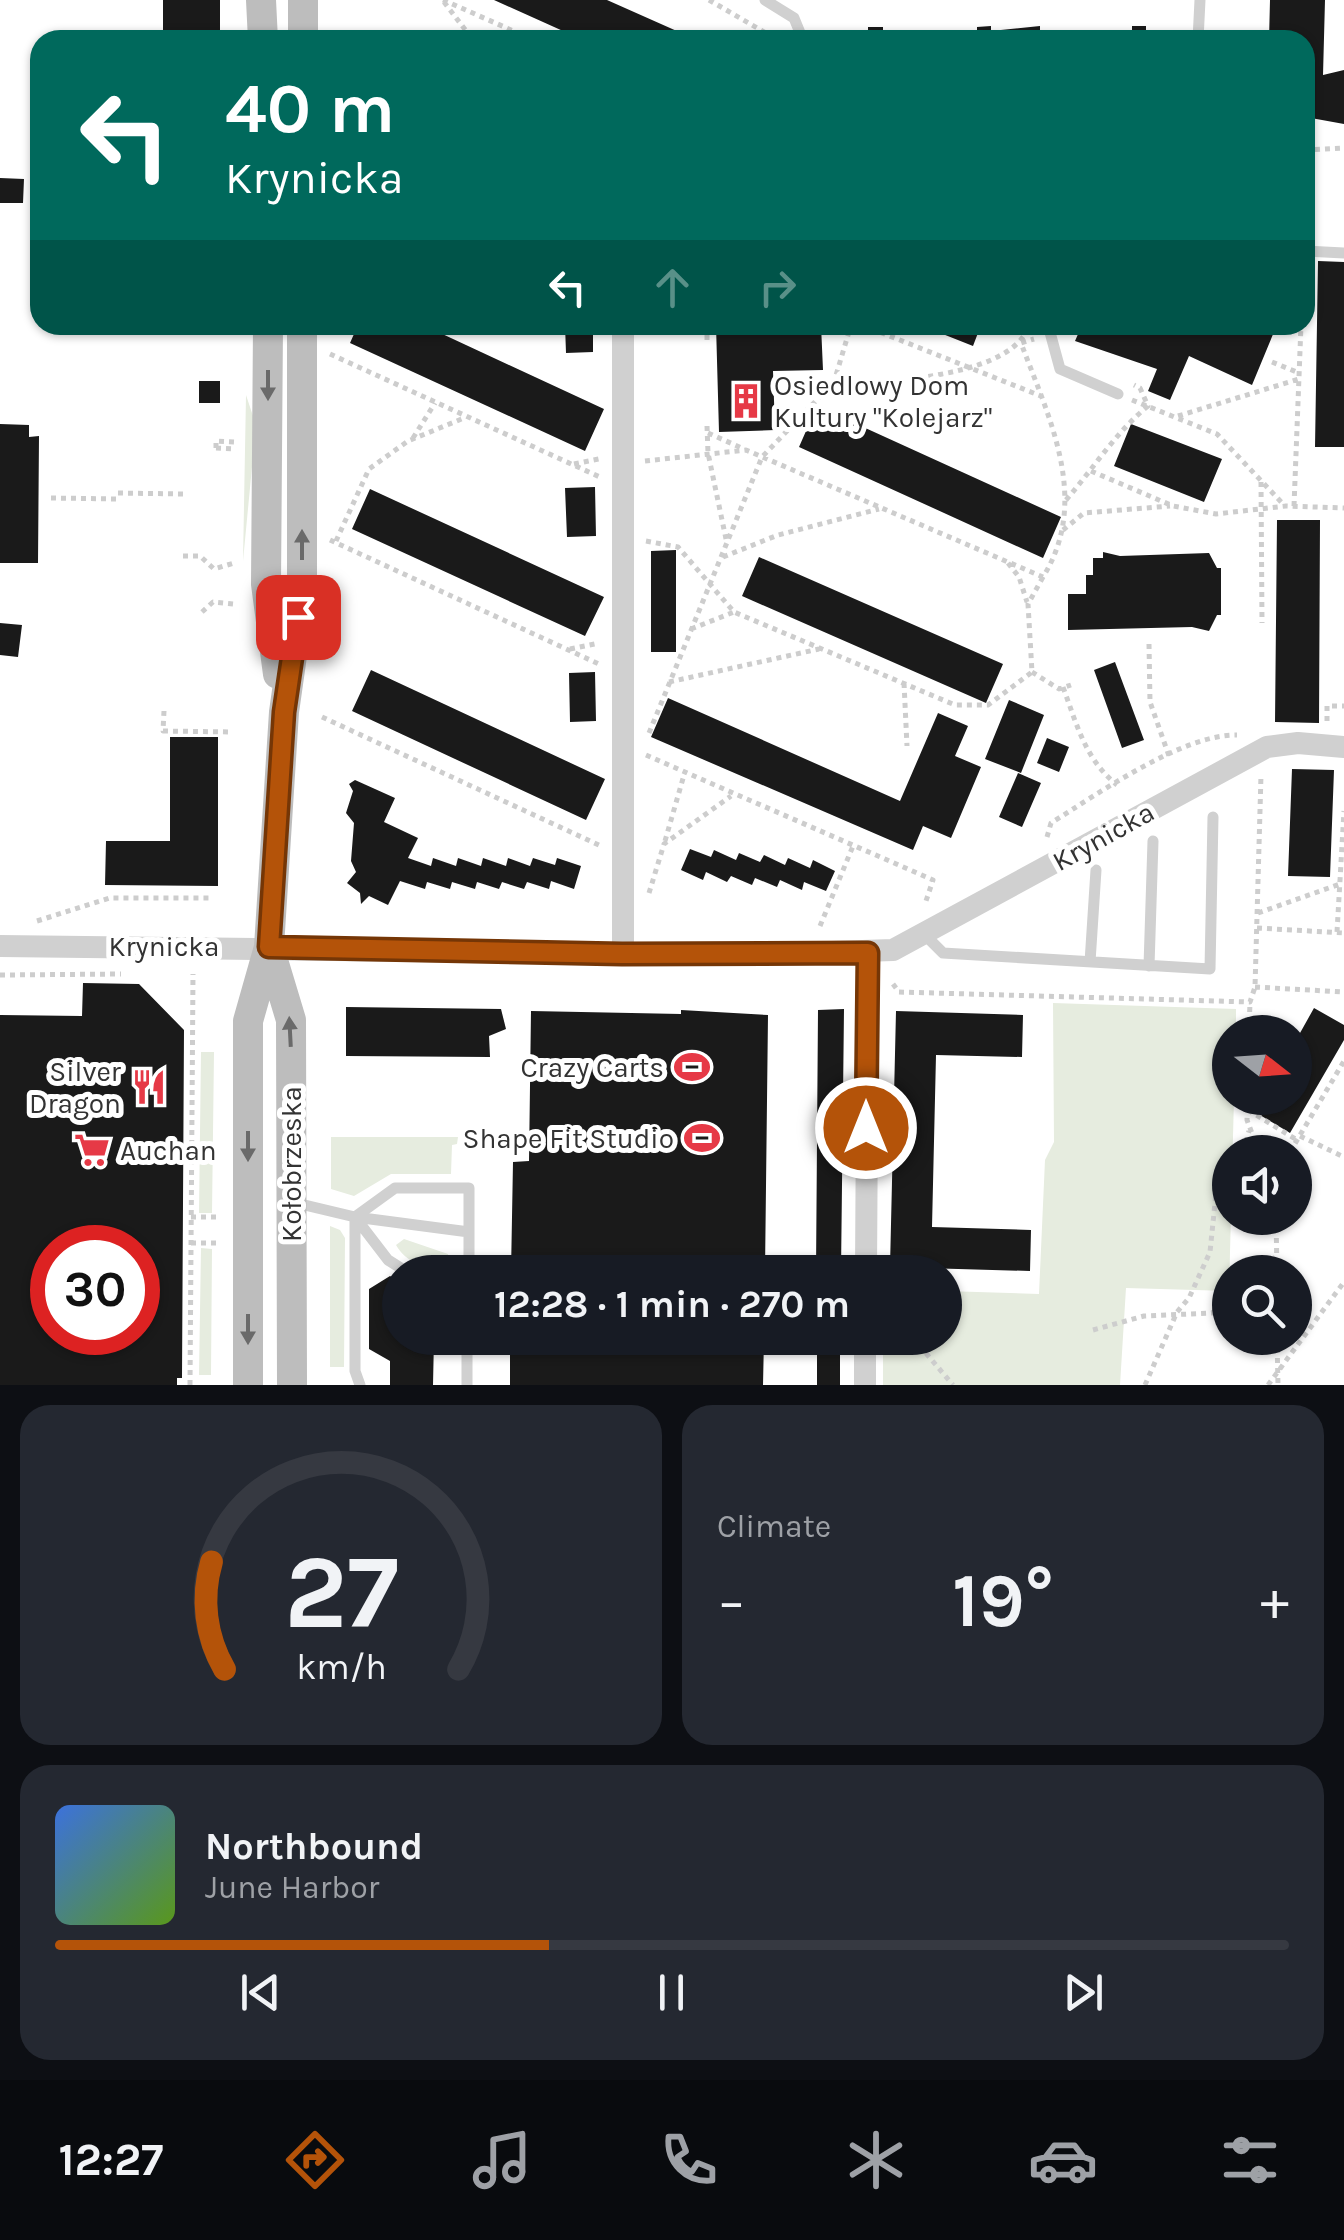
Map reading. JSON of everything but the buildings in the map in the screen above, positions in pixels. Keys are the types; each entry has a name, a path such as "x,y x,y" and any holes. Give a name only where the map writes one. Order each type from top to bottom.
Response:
{"main road":[{"path":"261,0 262,30"},
{"path":"302,0 302,30"},
{"name":"Kołobrzeska","path":"268,335 266,584 284,712"},
{"name":"Kołobrzeska","path":"248,1385 248,1020 269,947 284,712 302,585 302,335"},
{"name":"Kołobrzeska","path":"269,947 291,1020 292,1385"}],"street":[{"path":"622,954 624,335"},
{"name":"Krynicka","path":"0,946 622,954 893,950 923,922 1267,747 1298,743 1344,747"},
{"path":"866,1255 868,953"},
{"path":"865,1355 865,1385"}],"lane":[{"path":"764,0 794,18 799,30"},
{"path":"1198,30 1200,0"},
{"path":"1315,252 1344,253"},
{"path":"1051,335 1060,369 1118,394"},
{"path":"923,922 943,953 1210,970 1213,817"},
{"path":"1149,966 1153,841"},
{"path":"1090,962 1096,870"},
{"path":"354,1217 394,1188 470,1188 468,1255"},
{"path":"291,1202 354,1217 469,1232"},
{"path":"354,1217 384,1255"},
{"path":"354,1217 355,1371 360,1385"},
{"path":"467,1385 468,1355"}],"path":[{"path":"443,0 465,30"},
{"path":"443,0 511,30"},
{"path":"709,0 761,30"},
{"path":"1315,149 1344,148"},
{"path":"707,335 707,344"},
{"path":"623,796 762,457 829,388 848,335"},
{"path":"887,335 1041,396"},
{"path":"829,388 976,370 1021,343 1025,335"},
{"path":"1290,506 1301,335"},
{"path":"1021,343 1062,457 1066,500 1060,534 1028,604"},
{"path":"327,352 624,488"},
{"path":"1272,362 1299,376"},
{"path":"1175,417 1299,376"},
{"path":"1118,394 1217,434 1290,506"},
{"path":"413,438 436,402"},
{"path":"1066,500 1126,423 1148,406"},
{"path":"336,542 369,469 413,438 467,417"},
{"path":"727,542 708,454 708,429 746,450 1043,576"},
{"path":"623,463 746,450"},
{"path":"1091,471 1114,484 1174,506 1216,514 1290,506 1344,508"},
{"path":"1261,480 1262,623"},
{"path":"51,498 184,494"},
{"path":"1060,534 1084,513 1174,506"},
{"path":"720,558 778,535 882,508"},
{"path":"326,539 623,674"},
{"path":"623,541 665,541 678,547 734,612 956,704 980,706 1032,672"},
{"path":"183,556 200,556 214,569 234,563"},
{"path":"1006,560 1019,577 1028,604 1032,672"},
{"path":"202,612 214,602 233,604"},
{"path":"691,629 734,612"},
{"path":"568,650 623,638"},
{"path":"1149,644 1150,702 1169,756"},
{"path":"670,682 822,648"},
{"path":"1032,672 1067,686 1087,752 1095,766 1116,785"},
{"path":"904,683 907,746"},
{"path":"1327,729 1328,706 1344,706"},
{"path":"164,711 164,731 232,732"},
{"path":"322,717 623,856"},
{"path":"642,750 648,758 933,880 923,922"},
{"path":"1250,1015 1255,987 1261,770"},
{"path":"646,904 685,773"},
{"path":"664,844 732,794"},
{"path":"1256,928 1340,932 1344,811"},
{"path":"820,926 853,846"},
{"path":"1257,914 1340,884"},
{"path":"36,922 110,898 211,898"},
{"path":"0,975 138,974"},
{"path":"176,974 208,974"},
{"path":"190,1385 193,974"},
{"path":"893,984 899,992 1250,1002"},
{"path":"1255,987 1344,992"},
{"path":"1301,1135 1344,1060"},
{"path":"1247,1135 1248,1115"},
{"path":"1257,1115 1294,1135"},
{"path":"1249,1128 1252,1135"},
{"path":"1312,1143 1344,1157"},
{"path":"191,1217 218,1217"},
{"path":"1145,1385 1177,1312 1189,1298 1210,1252 1212,1232"},
{"path":"1276,1235 1276,1254"},
{"path":"191,1243 218,1243"},
{"path":"1268,1385 1344,1282"},
{"path":"1092,1330 1110,1322 1177,1312 1212,1312"},
{"path":"927,1355 953,1385"},
{"path":"1278,1355 1278,1385"}],"shaded area":[{"path":"246,395 256,425 243,561"},
{"path":"1053,1003 1236,1009 1236,1015 1212,1015 1212,1115 1234,1115 1233,1135 1212,1135 1212,1235 1230,1235 1230,1255 1212,1255 1212,1291 1126,1288 1120,1385 883,1385 883,1355 962,1355 962,1292 1039,1294 1045,1160 1054,1142"},
{"path":"201,1052 214,1052 212,1213 199,1213"},
{"path":"331,1137 458,1137 457,1144 452,1145 451,1174 391,1174 354,1196 331,1189"},
{"path":"330,1226 340,1230 345,1238 344,1367 330,1367"},
{"path":"404,1239 448,1255 405,1255 396,1245"},
{"path":"201,1248 212,1249 211,1375 199,1375"}],"place":[{"name":"Osiedlowy Dom Kultury \"Kolejarz\"","path":"746,401"},
{"name":"Crazy Carts","path":"692,1067"},
{"name":"Silver Dragon","path":"149,1087"},
{"name":"Shape Fit Studio","path":"702,1138"},
{"name":"Auchan","path":"92,1150"}],"route":[{"path":"298,617 284,712 269,947 622,954 868,953 866,1128"}]}
